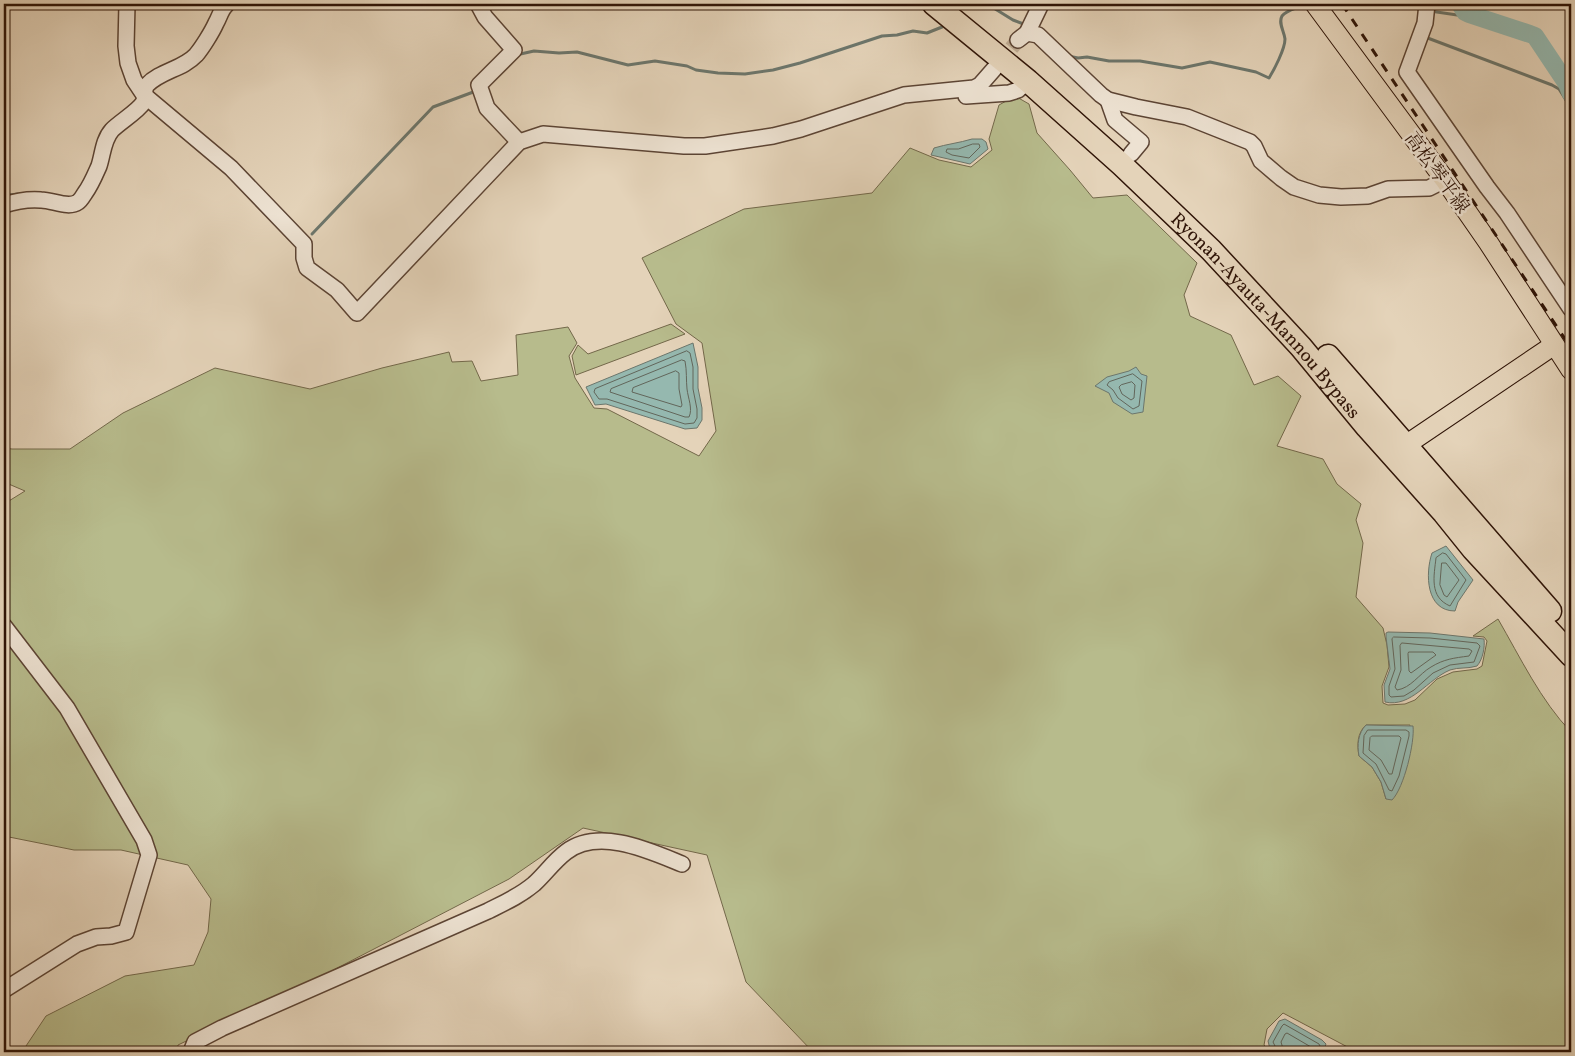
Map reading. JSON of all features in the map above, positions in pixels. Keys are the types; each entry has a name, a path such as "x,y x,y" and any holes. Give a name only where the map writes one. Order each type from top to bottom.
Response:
{"highway":[{"name":"Ryonan-Ayauta-Mannou Bypass","path":"934,4 1028,81 1122,165 1211,250 1301,347 1367,427 1398,449 1571,635"},
{"name":"Ryonan-Ayauta-Mannou Bypass","path":"955,4 1036,70 1131,154 1220,240 1313,340 1398,449 1472,549 1571,655"}],"main road":[{"name":"高松琴平線","path":"1315,4 1445,180 1488,242 1571,370"},
{"path":"1398,449 1554,344"}],"street":[{"path":"4,205 16,201 42,200 72,204 79,201 90,187 99,165 105,142 111,131 145,101 128,63 126,46 127,4"},
{"path":"142,93 147,85 158,77 195,56 216,24 223,8 228,4"},
{"path":"478,4 485,17 514,50 479,85 487,108 519,142"},
{"path":"1041,4 1026,31 1038,35 1101,95 1108,100 1187,117 1250,142 1261,161 1294,187 1319,195 1341,197 1368,196 1388,189 1430,188 1445,180"},
{"path":"1426,8 1424,23 1407,72 1507,213 1571,309"},
{"path":"142,93 207,147 249,186 304,244 304,258 307,268 337,290 357,313 519,142 543,134 684,146 706,146 773,136 904,96 974,88 980,85 994,69"},
{"path":"951,91 954,96 1009,93 1018,90 1028,81"},
{"path":"1108,100 1116,120 1141,142 1131,154"},
{"path":"4,626 67,708 144,840 149,855 126,932 96,937 77,944 4,990"},
{"path":"191,1052 195,1042 222,1028 488,912 516,897 533,884 566,852 580,844 613,842 636,846 682,864"}],"green space":[{"path":"1015,96 1029,104 1037,133 1093,198 1127,195 1197,263 1184,295 1190,316 1231,335 1254,385 1278,376 1301,396 1277,446 1323,459 1337,484 1361,504 1356,520 1363,543 1356,597 1383,628 1389,667 1382,686 1383,703 1388,705 1405,704 1415,700 1437,679 1453,672 1477,669 1482,666 1487,641 1484,637 1473,636 1498,619 1550,707 1571,732 1571,1052 1357,1052 1283,1013 1267,1029 1264,1045 1270,1052 813,1052 746,982 707,855 583,828 509,879 318,978 178,1045 177,1052 22,1052 46,1016 125,976 194,965 208,932 211,899 188,865 121,850 74,850 4,836 4,504 25,491 4,482 4,448 70,449 123,413 215,368 310,389 382,368 449,352 452,362 472,361 481,381 518,375 516,335 568,327 577,343 569,356 575,378 594,408 607,409 699,456 716,431 702,343 676,324 642,258 744,209 872,193 910,148 939,160 971,167 992,150 989,139 999,105","holes":["1366,725 1410,725 1386,799 1381,782 1372,767 1359,756 1359,735"]},
{"path":"671,324 685,334 576,375 572,356 578,345 588,354"}],"water":[{"path":"972,139 982,139 986,142 988,149 970,164 931,155 934,148"},
{"path":"693,343 698,367 698,388 702,408 702,420 697,428 685,429 606,404 595,405 586,387"},
{"path":"1136,367 1141,374 1147,376 1143,412 1132,414 1113,402 1109,393 1095,386 1107,377"},
{"path":"1446,546 1473,580 1458,602 1455,611 1438,605 1430,590 1429,571 1432,553"},
{"path":"1388,632 1430,633 1484,639 1483,653 1477,666 1450,670 1403,701 1385,702 1384,685 1390,669 1386,637"},
{"path":"1366,725 1413,726 1408,764 1401,786 1392,800 1386,799 1381,782 1372,767 1359,756 1359,739"},
{"path":"1285,1019 1322,1040 1326,1044 1323,1052 1275,1052 1270,1049 1268,1041 1279,1021"}],"waterway":[{"path":"1385,4 1422,9"},
{"path":"1413,4 1420,5 1421,7"},
{"path":"1460,4 1465,12 1469,14 1535,36 1567,84 1571,94"},
{"path":"990,8 992,7 1013,20 1026,25"},
{"path":"1068,56 1109,61 1140,61 1182,68 1210,62 1256,72 1269,78 1285,43 1281,21 1282,16 1288,11 1299,7"},
{"path":"1430,11 1464,16 1531,38 1542,50 1570,92"},
{"path":"516,55 534,51 577,52 628,65 655,61 687,66 696,70 745,74 773,70 800,63 882,36 913,31 927,33 942,27"},
{"path":"1425,37 1552,85 1559,89 1571,108"},
{"path":"312,234 433,107 476,91"},
{"path":"5,198 9,195 18,194"}],"tunnel":[{"path":"997,66 1018,40"}],"railway":[{"path":"1342,4 1571,348"}]}
